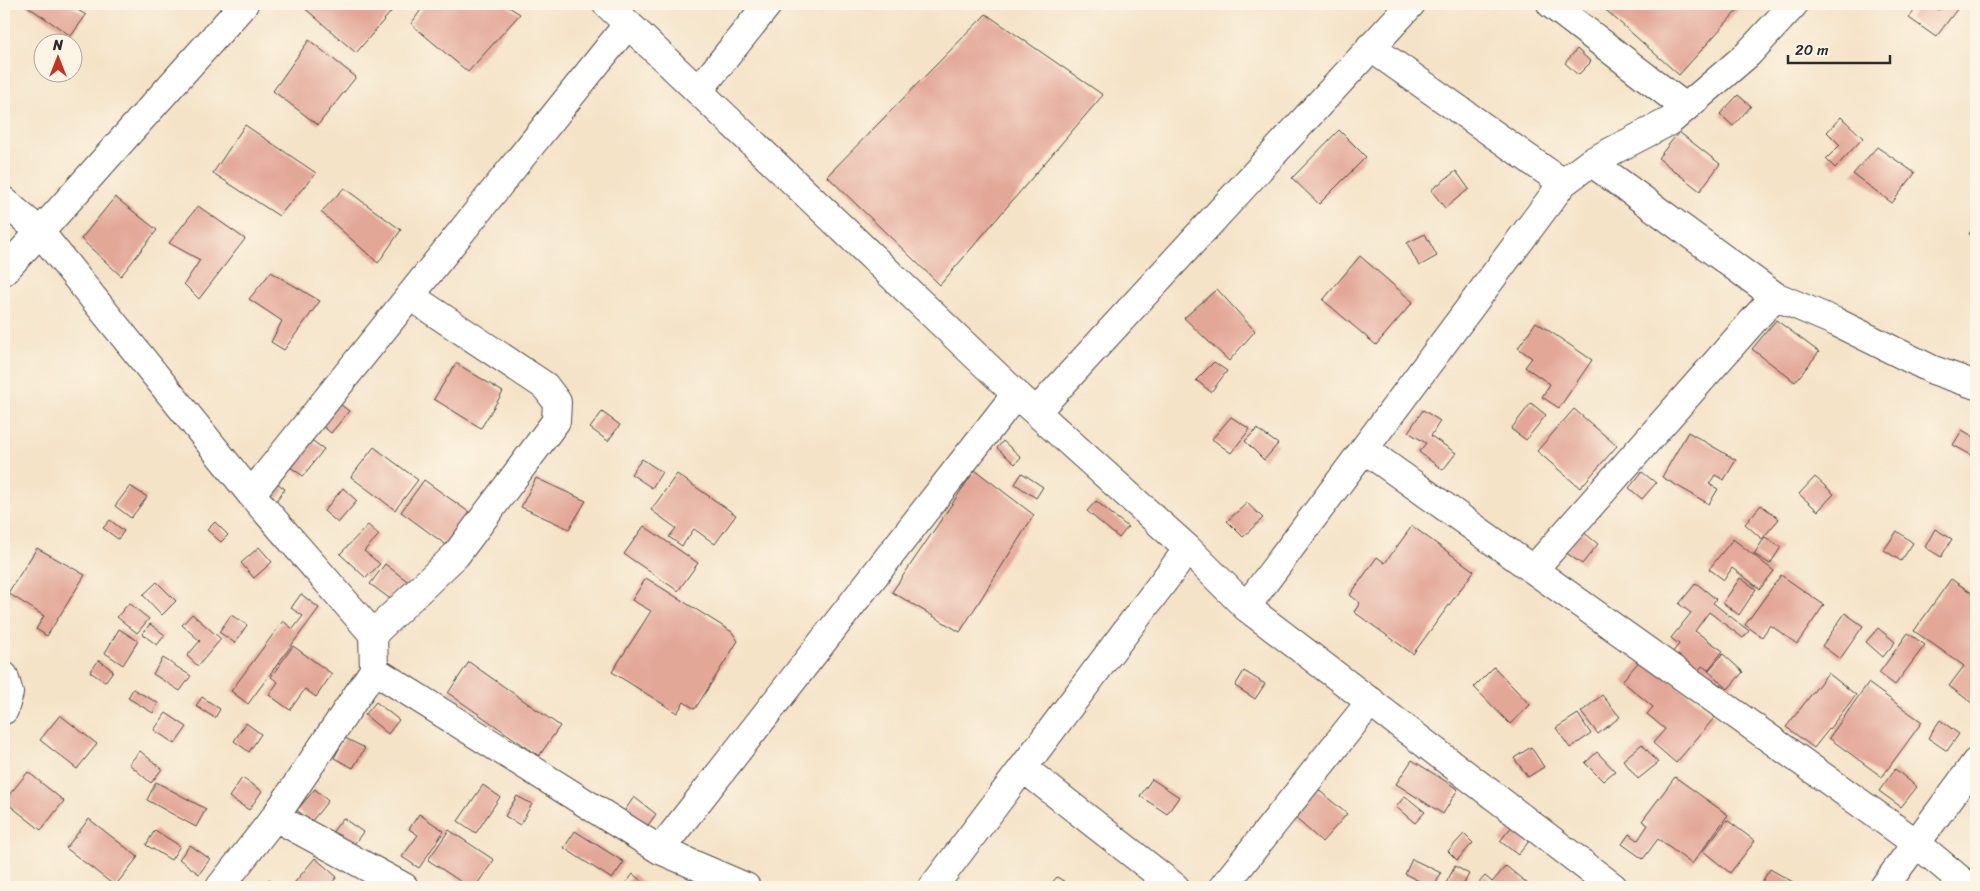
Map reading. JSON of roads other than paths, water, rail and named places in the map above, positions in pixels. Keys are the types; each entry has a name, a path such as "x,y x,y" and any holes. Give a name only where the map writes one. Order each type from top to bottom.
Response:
{"street":[{"path":"4,270 244,4"},
{"path":"607,4 1016,394 1188,549 1246,607 1371,700 1438,756 1613,887"},
{"path":"699,90 768,4"},
{"path":"1036,412 1411,4"},
{"path":"1551,4 1685,106"},
{"path":"1246,607 1563,183 1591,162 1670,121 1685,106 1748,54 1794,4"},
{"path":"250,494 628,24"},
{"path":"1370,47 1563,183"},
{"path":"1591,162 1775,296 1836,322 1933,370 1976,385"},
{"path":"4,201 40,232 250,494 372,634 374,670 275,817 220,887"},
{"path":"372,634 456,555 556,421 557,402 545,386 410,296"},
{"path":"1534,569 1775,296"},
{"path":"660,850 1016,394"},
{"path":"1364,449 1916,843 1969,887"},
{"path":"933,887 1188,549"},
{"path":"374,670 660,850 746,887"},
{"path":"4,676 9,693 4,710"},
{"path":"1223,887 1371,700"},
{"path":"1884,887 1976,762"},
{"path":"1023,768 1175,887"},
{"path":"275,817 404,887"}]}
